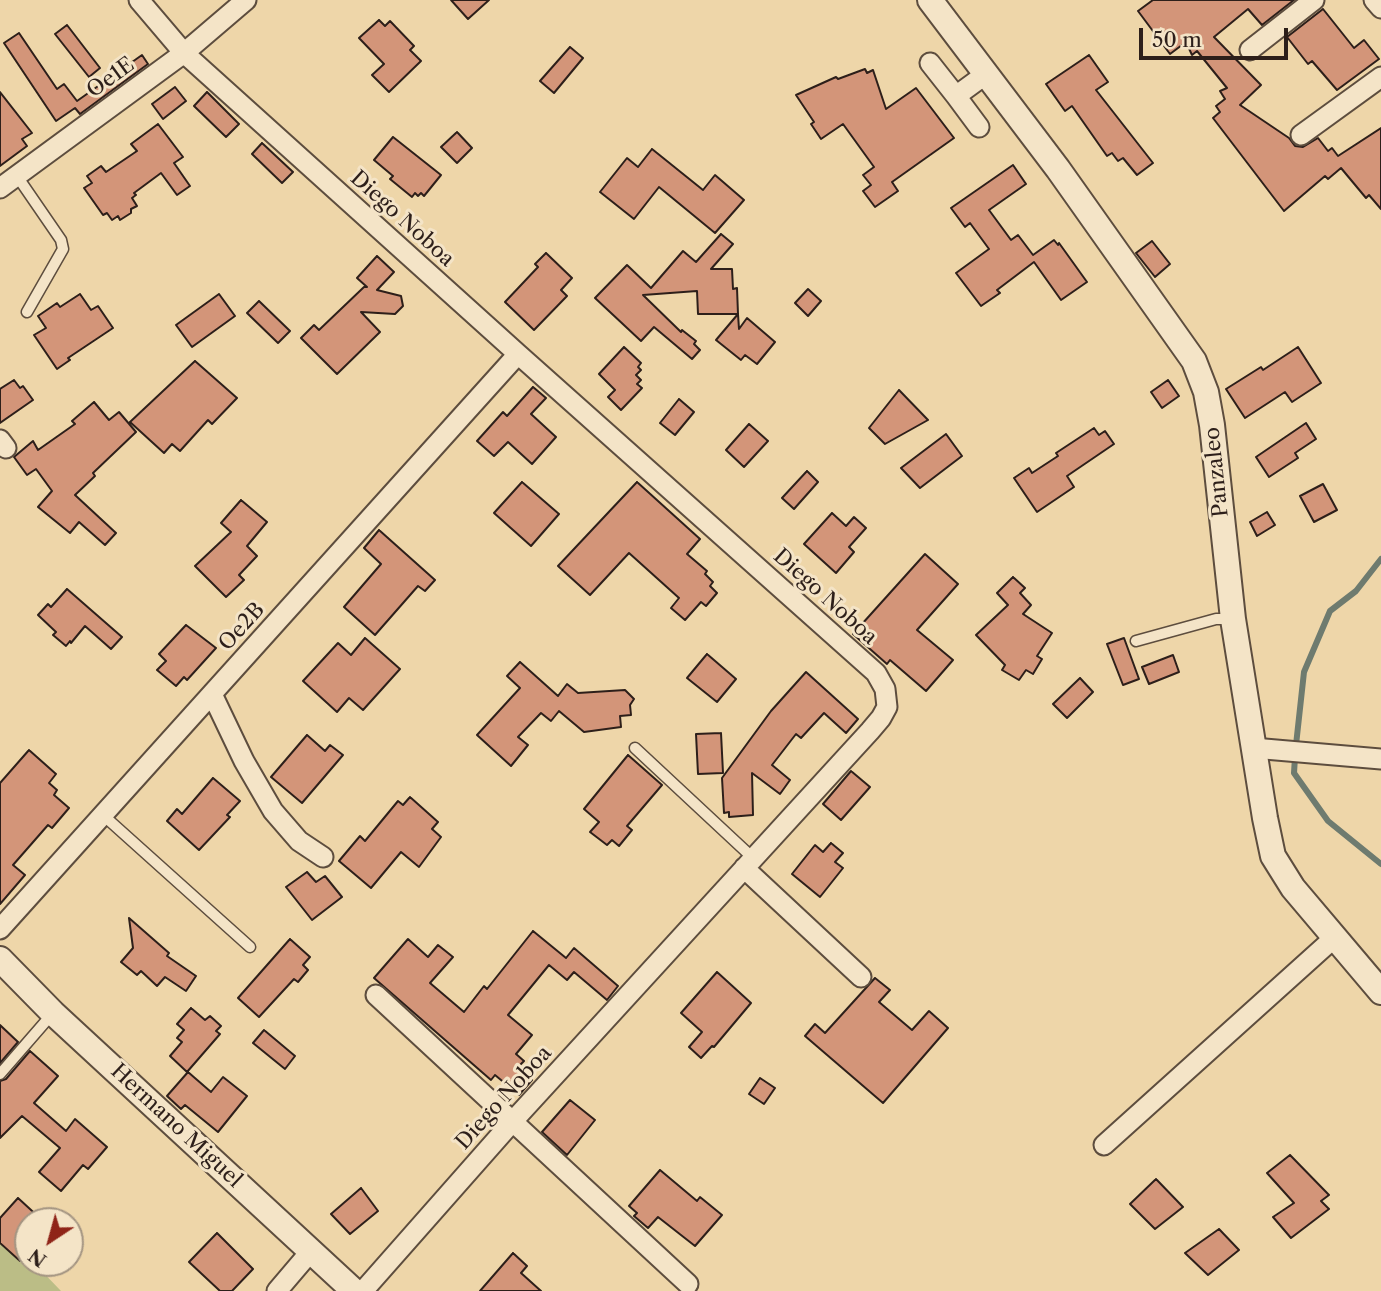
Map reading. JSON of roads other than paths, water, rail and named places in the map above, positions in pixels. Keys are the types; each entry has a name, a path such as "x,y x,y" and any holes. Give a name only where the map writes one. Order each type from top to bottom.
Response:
{"street":[{"name":"Diego Noboa","path":"139,0 184,53 517,355 876,673 885,689 887,707 881,718 513,1121 363,1291"},
{"name":"Oe1E","path":"0,188 184,53 246,0"},
{"name":"Panzaleo","path":"930,0 1058,169 1194,361 1206,392 1212,425 1233,619 1273,856 1293,888 1381,992"},
{"path":"1250,50 1314,0"},
{"path":"1374,0 1381,8"},
{"path":"930,63 979,127"},
{"path":"956,96 986,74"},
{"path":"1301,135 1381,77"},
{"name":"Oe2B","path":"0,929 517,355"},
{"path":"212,695 239,751 273,811 299,841 323,856"},
{"path":"1253,748 1380,760"},
{"path":"748,863 861,977"},
{"path":"1104,1145 1334,938"},
{"name":"Hermano Miguel","path":"0,959 53,1013 354,1291"},
{"path":"376,995 688,1284"},
{"path":"277,1291 311,1251"}],"lane":[{"path":"18,176 61,240 63,249 27,312"},
{"path":"1136,641 1216,619 1233,619"},
{"path":"635,748 748,863"},
{"path":"103,815 250,947"},
{"path":"0,1074 53,1013"}],"waterway":[{"path":"1296,745 1304,672 1330,611 1356,591 1381,559"},
{"path":"1295,757 1294,773 1328,821 1381,864"}]}
